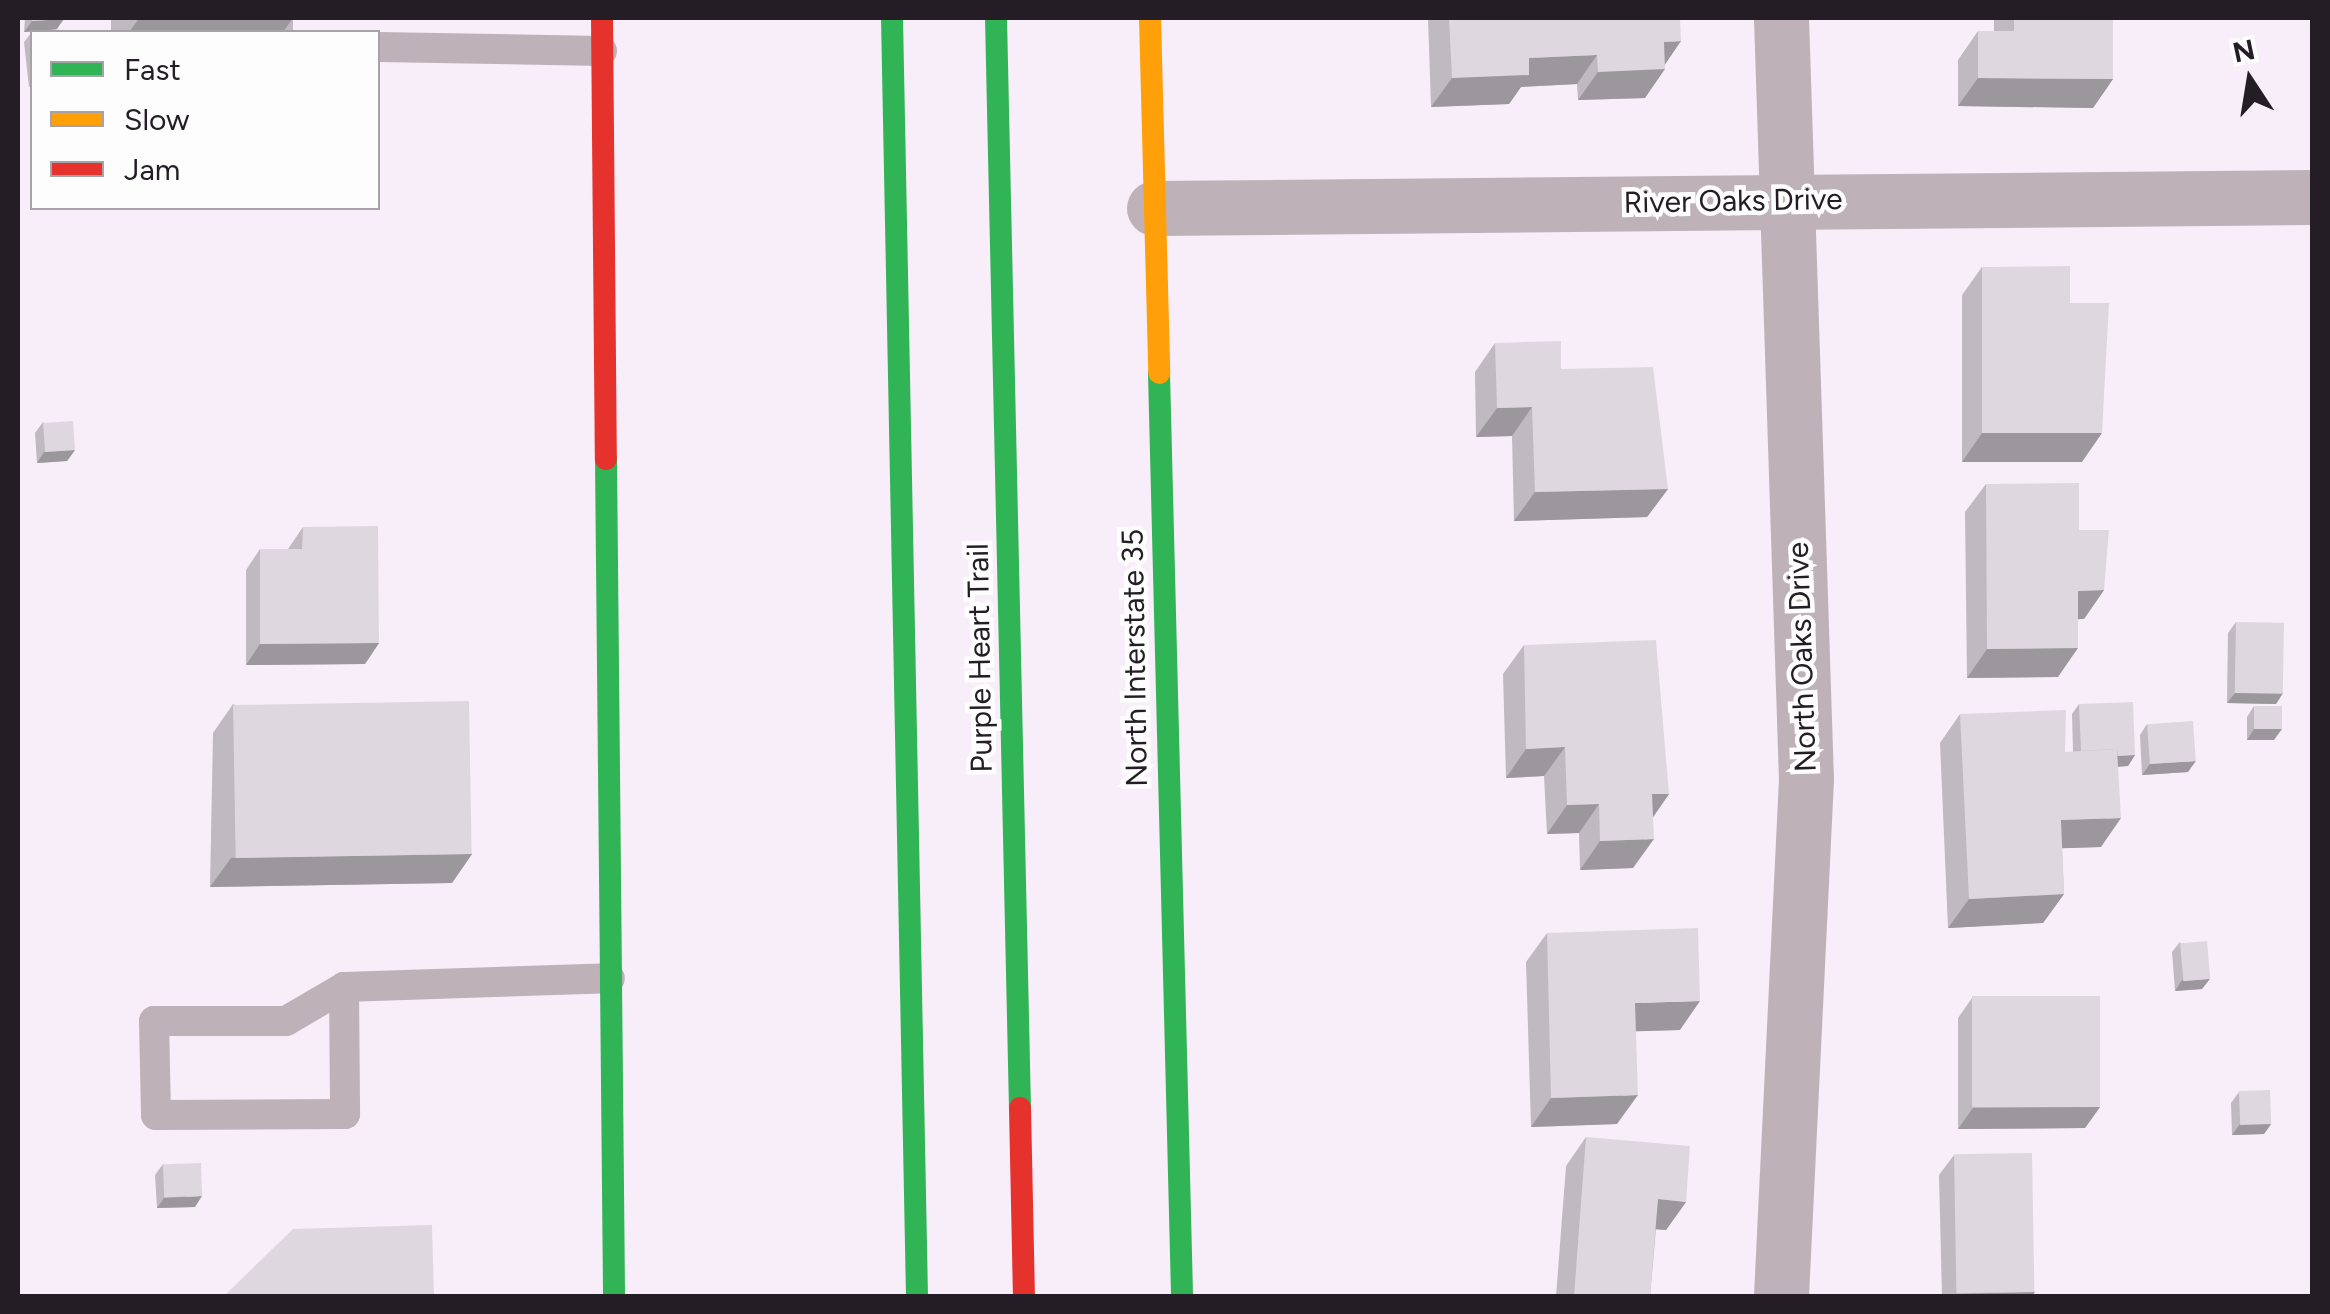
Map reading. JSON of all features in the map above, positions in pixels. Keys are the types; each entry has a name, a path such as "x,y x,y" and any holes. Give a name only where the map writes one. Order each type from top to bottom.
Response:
{"main road":[{"path":"602,18 614,1296"},
{"path":"892,18 917,1296"},
{"name":"Purple Heart Trail","path":"996,18 1024,1296"},
{"name":"North Interstate 35","path":"1150,18 1182,1296"}],"street":[{"name":"North Oaks Drive","path":"1780,18 1806,778 1781,1296"},
{"name":"River Oaks Drive","path":"1154,208 2312,197"}],"lane":[{"path":"380,46 439,32 602,50"},
{"path":"344,987 345,1114 156,1115 154,1021 286,1021 344,987 610,978"}],"building":[{"path":"64,18 64,19 32,21"},
{"path":"1449,18 1680,18 1681,41 1664,42 1665,69 1598,72 1597,55 1529,58 1529,75 1452,78"},
{"path":"2014,18 2113,18 2113,79 1978,78 1978,31 2014,31"},
{"path":"2070,266 2070,303 2109,303 2102,433 1982,433 1982,267"},
{"path":"1561,341 1561,369 1653,367 1668,489 1535,492 1532,407 1497,408 1495,343"},
{"path":"73,421 75,450 45,452 43,423"},
{"path":"2079,483 2079,530 2109,530 2104,590 2078,591 2078,648 1987,649 1986,484"},
{"path":"378,526 379,643 260,644 260,549 302,549 303,527"},
{"path":"2236,622 2284,623 2283,694 2235,693"},
{"path":"1656,640 1669,794 1652,794 1654,839 1600,841 1599,804 1567,805 1565,747 1526,749 1524,645"},
{"path":"469,701 472,854 236,858 233,705"},
{"path":"2133,702 2135,755 2118,756 2117,749 2081,751 2079,704"},
{"path":"2254,706 2282,706 2282,729 2254,729"},
{"path":"2066,710 2065,752 2117,749 2121,818 2061,820 2064,894 1969,899 1960,714"},
{"path":"2193,721 2196,761 2150,764 2147,724"},
{"path":"1698,928 1700,1001 1635,1003 1638,1095 1551,1098 1547,933"},
{"path":"2207,941 2210,979 2183,981 2180,943"},
{"path":"1972,996 2100,996 2100,1107 1972,1107"},
{"path":"2270,1090 2271,1124 2240,1125 2239,1091"},
{"path":"1586,1137 1690,1146 1686,1202 1658,1199 1650,1296 1574,1296"},
{"path":"2032,1153 2034,1292 1956,1293 1954,1154"},
{"path":"201,1163 202,1196 164,1197 163,1164"},
{"path":"432,1225 434,1296 224,1296 293,1229"}],"traffic: fast":[{"path":"892,18 917,1296"},
{"path":"996,18 1020,1108"},
{"path":"1159,373 1182,1296"},
{"path":"606,459 614,1296"}],"traffic: slow":[{"path":"1150,18 1159,373"}],"traffic: jam":[{"path":"602,18 606,459"},
{"path":"1020,1108 1024,1296"}]}
